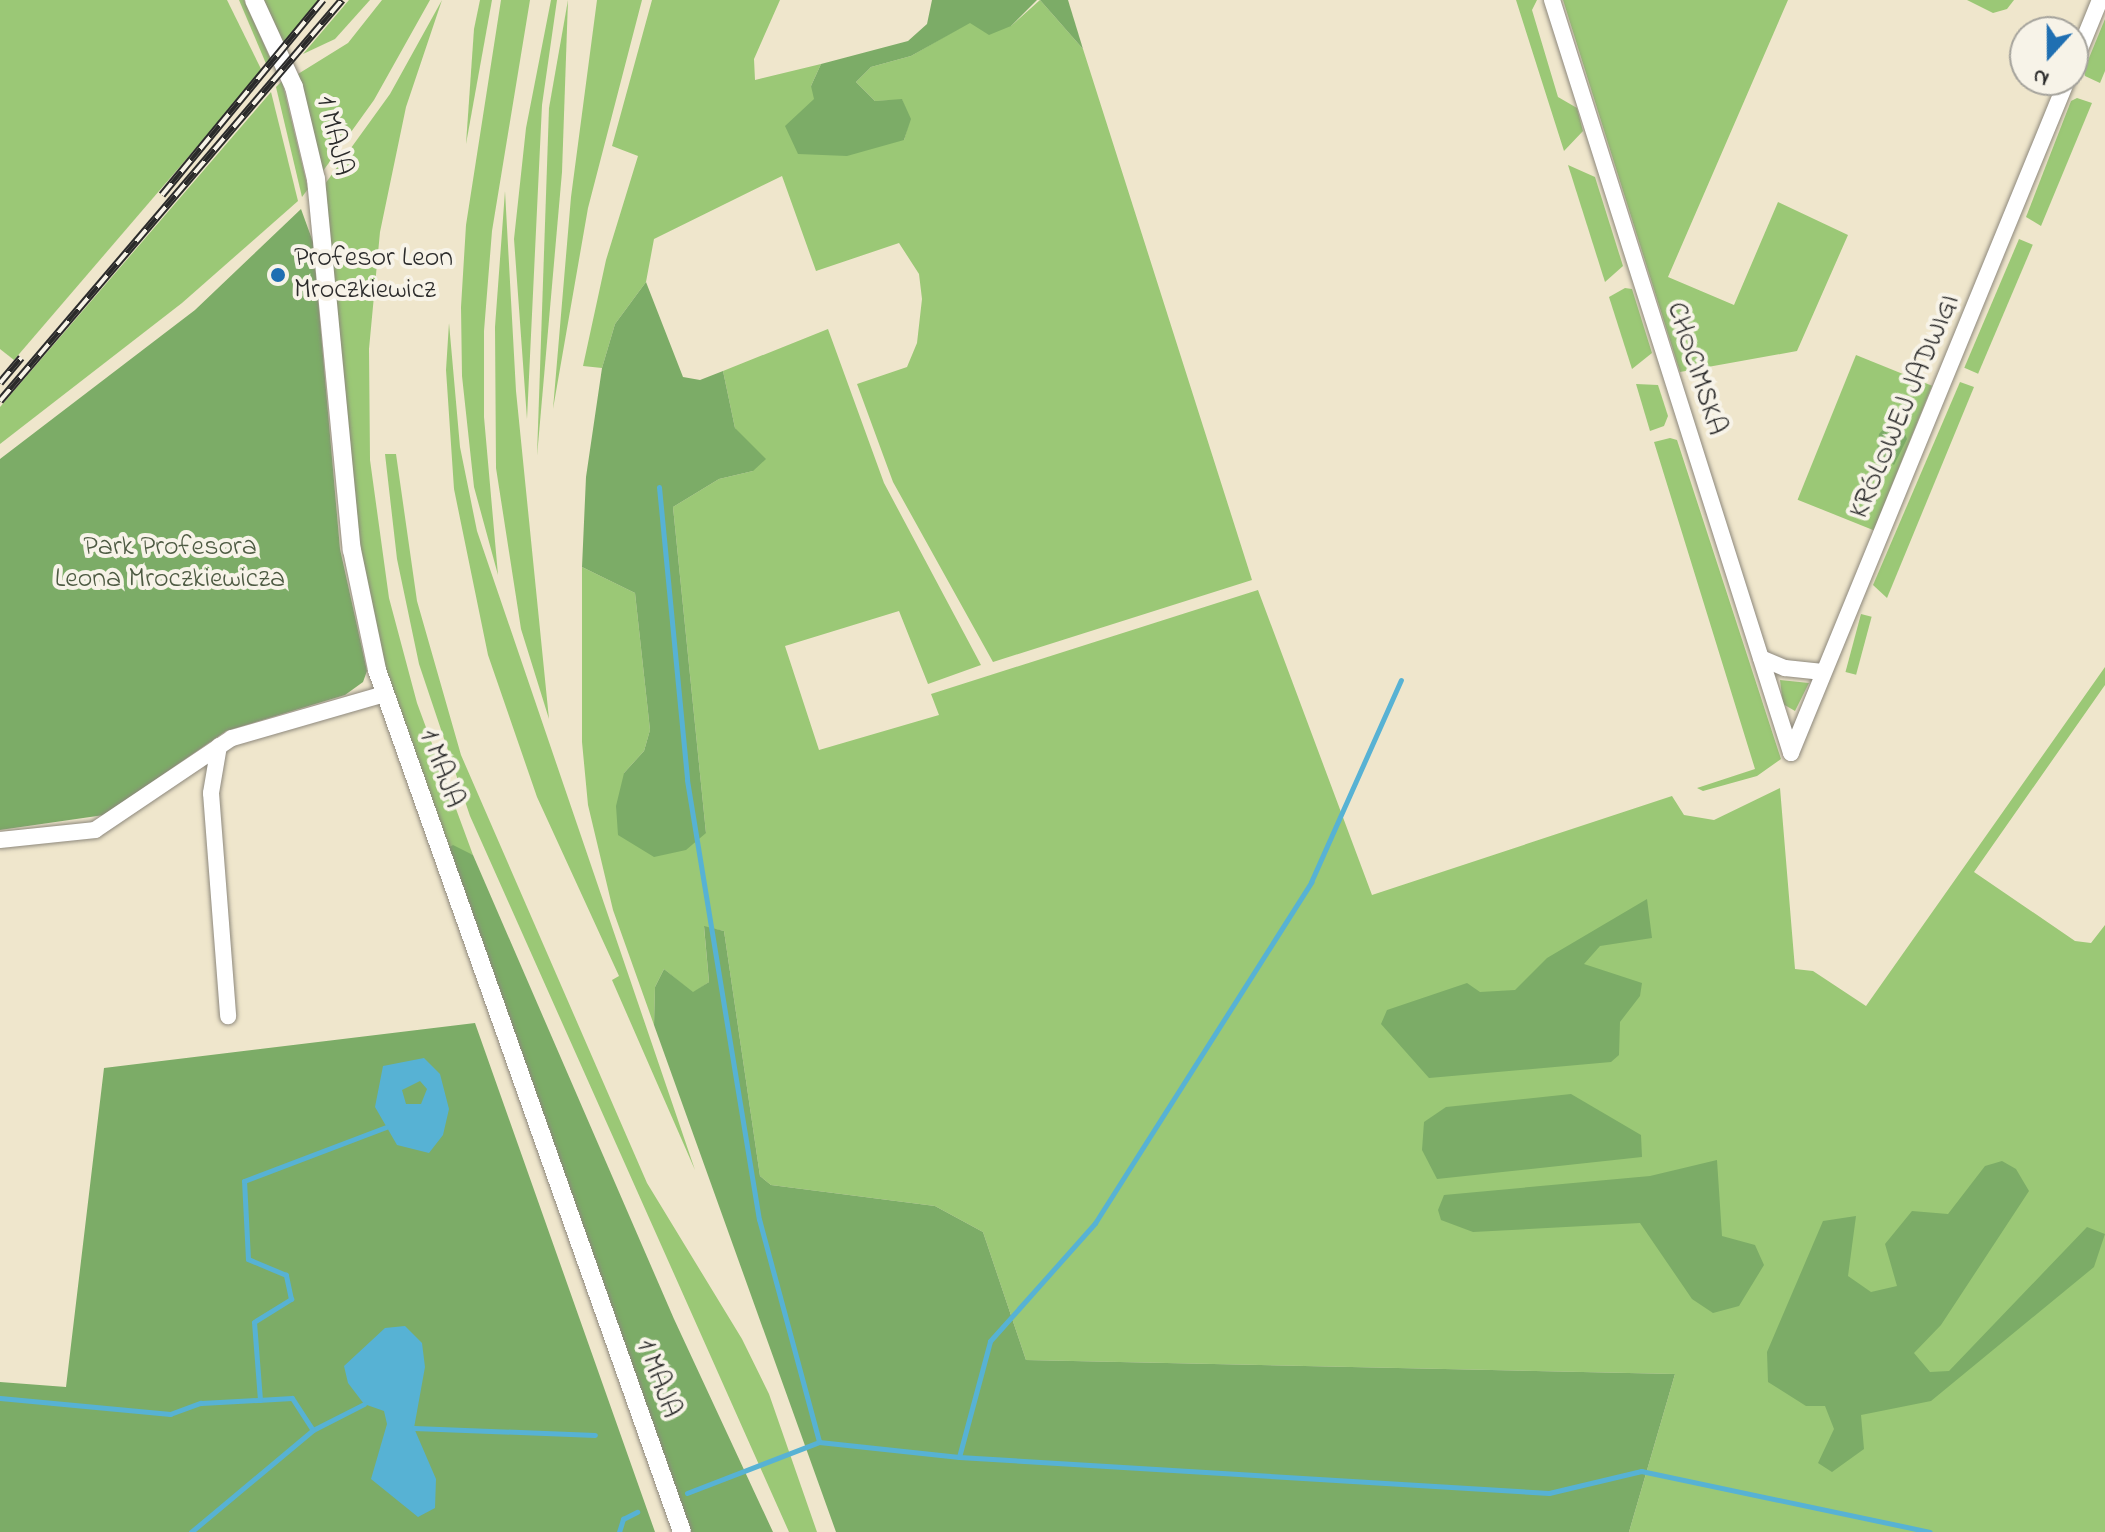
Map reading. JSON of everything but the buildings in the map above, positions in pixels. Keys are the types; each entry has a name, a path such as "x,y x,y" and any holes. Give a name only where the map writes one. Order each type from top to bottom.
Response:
{"street":[{"name":"1 MAJA","path":"254,0 294,87 316,179 352,550 365,626 384,694 682,1532"},
{"name":"CHOCIMSKA","path":"1552,0 1791,753"},
{"path":"2089,27 2100,0"},
{"name":"KRÓLOWEJ JADWIGI","path":"1791,753 2060,96"},
{"path":"1761,658 1785,668 1823,672"},
{"path":"0,840 75,835 104,826 219,746 384,694"},
{"path":"219,746 211,793 228,1016"}],"green space":[{"path":"0,0 227,0 262,71 14,360 0,349"},
{"path":"239,0 244,0 271,60 267,66"},
{"path":"264,0 318,0 284,44"},
{"path":"349,0 370,0 335,39 303,54"},
{"path":"382,0 430,0 374,100 323,171 298,74 348,43"},
{"path":"442,0 406,107 380,232 369,349 370,460 389,598 417,703 473,855 448,848 385,668 360,548 325,184 390,94"},
{"path":"480,0 492,0 466,144 474,29"},
{"path":"501,0 530,0 492,231 484,331 484,417 498,575 474,487 462,376 461,307 466,225"},
{"path":"551,0 557,0 542,105 527,419 514,239 526,128"},
{"path":"568,0 562,172 537,456 549,108"},
{"path":"597,0 642,0 588,208 553,409 571,197"},
{"path":"652,0 780,0 754,59 755,80 821,64 811,86 904,140 910,119 902,100 875,101 856,82 871,67 911,56 970,22 1011,26 1040,0 1083,49 1252,580 993,662 893,482 857,384 907,367 917,343 922,299 919,274 899,243 816,271 782,176 654,239 646,282 615,324 602,368 583,366 606,260 638,156 612,146"},
{"path":"932,0 1037,0 1011,26 989,35 970,23 911,56 871,67 856,82 875,101 902,99 911,119 904,140 847,156 798,154 785,126 814,99 811,86 821,64 908,41 927,24"},
{"path":"1040,0 1068,0 1083,49"},
{"path":"1516,0 1537,0 1532,10 1558,97 1577,108 1583,131 1564,151"},
{"path":"1563,0 1788,0 1668,277 1734,305 1778,202 1848,235 1797,351 1680,372"},
{"path":"1967,0 2014,0 2007,9 1993,13"},
{"path":"2105,19 2105,71 2100,83 2089,78 2089,58"},
{"path":"282,81 308,189 302,197 276,87"},
{"path":"271,92 298,201 182,303 0,444 0,407"},
{"path":"2077,98 2092,103 2041,226 2026,217 2071,101"},
{"path":"1568,165 1595,177 1623,266 1605,282"},
{"path":"505,191 516,391 549,719 521,629 496,468 495,327"},
{"name":"Park Profesora Leona Mroczkiewicza","path":"301,209 313,242 340,549 367,671 363,682 345,695 226,731 104,815 0,830 0,459 195,310"},
{"path":"2019,239 2033,245 1978,374 1964,368"},
{"path":"646,282 683,377 700,380 723,371 735,428 766,459 753,471 719,479 673,507 706,833 686,850 654,857 618,835 616,806 624,773 644,751 650,730 635,593 582,567 586,477 602,368 615,324"},
{"path":"1625,288 1632,289 1652,353 1632,369 1609,297"},
{"path":"449,323 460,447 477,531 695,1170 612,980 619,976 537,797 488,655 454,489 446,370"},
{"path":"828,329 884,483 981,665 928,684 899,611 785,646 819,750 939,715 931,694 1258,590 1372,895 1672,796 1684,815 1714,820 1780,788 1795,969 1813,971 1866,1006 2105,667 2105,685 1974,872 2075,941 2091,943 2105,925 2105,1532 1629,1532 1675,1374 1026,1360 983,1232 935,1206 771,1185 760,1176 724,931 704,927 709,982 693,993 664,969 655,987 654,1025 613,910 588,805 582,742 582,567 635,593 650,730 644,751 624,773 706,833 673,507 719,479 753,471 735,428 723,371"},
{"path":"1856,355 1932,386 1874,530 1798,500"},
{"path":"1960,382 1974,387 1887,598 1873,585"},
{"path":"1636,384 1658,385 1668,416 1664,426 1650,431"},
{"path":"1888,424 1902,426 1907,439 1894,465 1877,452 1879,434"},
{"path":"1670,438 1677,440 1781,759 1757,776 1703,791 1697,788 1755,769 1654,442"},
{"path":"385,454 396,454 417,601 461,755 647,1183 742,1339 769,1394 817,1532 789,1532 470,816 419,664 397,559"},
{"path":"1861,614 1872,617 1856,675 1845,672"},
{"path":"1780,680 1809,683 1795,711 1783,704"},
{"path":"453,845 473,855 674,1319 773,1532 689,1532 448,848"},
{"path":"1647,899 1652,938 1600,946 1584,964 1642,983 1640,996 1620,1022 1619,1055 1611,1062 1429,1078 1381,1024 1387,1010 1467,983 1480,992 1515,990 1547,958"},
{"path":"704,926 724,931 760,1176 771,1185 935,1206 983,1232 1026,1360 1675,1374 1629,1532 836,1532 654,1025 655,987 664,969 693,992 709,982"},
{"path":"475,1023 655,1532 0,1532 0,1382 66,1387 104,1068"},
{"path":"1571,1094 1641,1135 1642,1157 1437,1179 1422,1150 1424,1122 1446,1107"},
{"path":"1717,1160 1722,1236 1755,1245 1764,1265 1739,1306 1713,1313 1692,1299 1640,1223 1473,1232 1441,1220 1438,1210 1444,1195 1650,1176"},
{"path":"2002,1161 2016,1169 2029,1191 1941,1325 1914,1353 1930,1372 1949,1371 2087,1227 2105,1234 2094,1267 1931,1401 1861,1415 1864,1449 1832,1472 1818,1463 1834,1429 1825,1406 1806,1406 1768,1382 1767,1352 1823,1221 1856,1216 1848,1276 1871,1292 1897,1286 1885,1244 1912,1211 1948,1214 1985,1166"}],"water":[{"path":"424,1058 440,1074 449,1109 443,1135 429,1153 397,1145 375,1107 383,1066","holes":["420,1081 427,1089 421,1104 406,1104 402,1090"]},
{"path":"405,1326 422,1343 425,1367 414,1428 436,1479 435,1508 418,1517 371,1479 387,1424 384,1411 364,1404 348,1383 344,1366 385,1328"}],"waterway":[{"path":"659,487 687,780 759,1219 819,1442"},
{"path":"959,1457 990,1341 1095,1223 1311,882 1401,680"},
{"path":"260,1400 254,1322 291,1299 286,1275 248,1259 244,1181 386,1127"},
{"path":"0,1398 170,1414 201,1403 292,1398 313,1430 364,1404"},
{"path":"414,1428 595,1435"},
{"path":"191,1532 313,1430"},
{"path":"687,1493 819,1442 959,1457 1549,1493 1641,1471 1930,1532"},
{"path":"619,1532 623,1519 637,1512"}],"railway":[{"path":"162,195 323,0"},
{"path":"0,401 342,0"},
{"path":"0,383 21,358"}],"place":[{"name":"Profesor Leon Mroczkiewicz","path":"278,275"}]}
